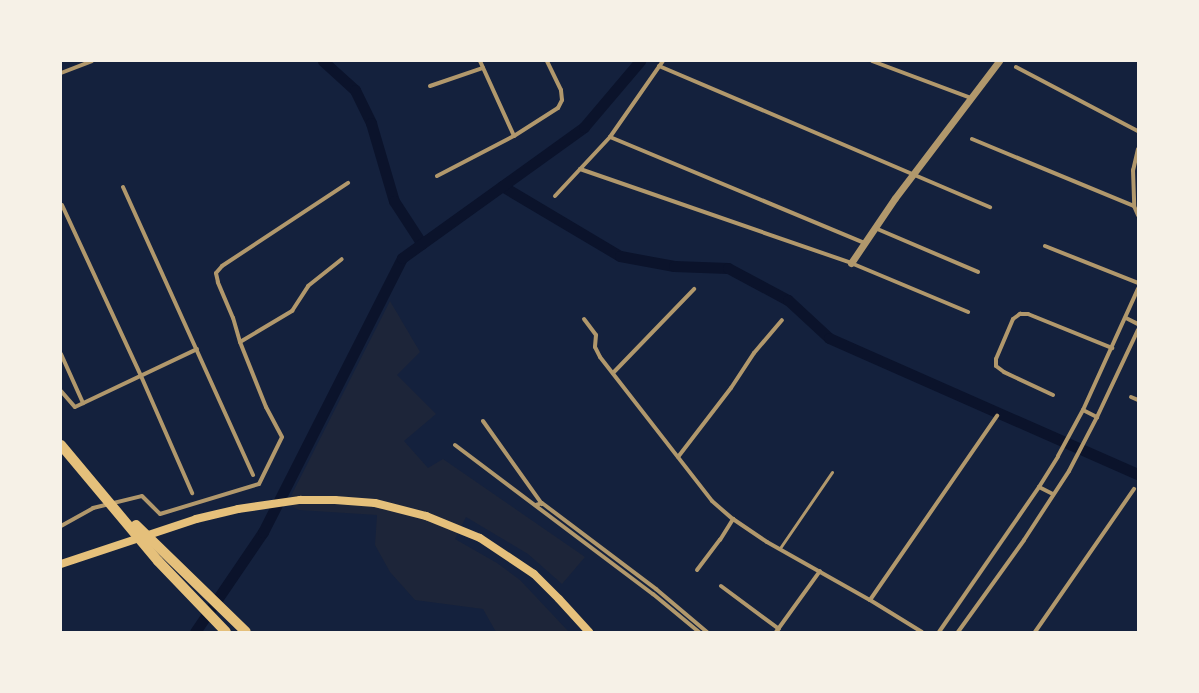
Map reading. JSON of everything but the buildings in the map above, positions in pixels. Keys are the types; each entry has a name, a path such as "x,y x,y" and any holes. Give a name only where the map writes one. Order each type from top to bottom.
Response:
{"highway":[{"path":"61,445 158,561 226,632"},
{"path":"92,482 205,594 246,632"}],"main road":[{"path":"61,564 196,519 238,509 300,500 335,500 375,504 426,516 480,538 534,574 589,632"}],"street":[{"path":"61,73 92,61"},
{"path":"480,61 514,136"},
{"path":"437,176 514,136 558,108 562,100 561,90 547,61"},
{"path":"555,196 610,137 663,61"},
{"path":"872,61 971,98"},
{"path":"851,263 914,173 998,61"},
{"path":"659,66 990,206"},
{"path":"1016,67 1138,131"},
{"path":"430,86 483,68"},
{"path":"610,137 865,243"},
{"path":"972,140 1134,206"},
{"path":"1138,149 1132,170 1134,206 1138,215"},
{"path":"580,169 851,263 968,312"},
{"path":"61,526 93,508 142,496 160,514 259,484 282,437 266,407 240,342 234,318 218,282 216,273 222,266 348,183"},
{"path":"123,187 253,475"},
{"path":"62,205 141,376 192,493"},
{"path":"875,228 978,272"},
{"path":"1045,246 1138,283"},
{"path":"240,342 292,311 308,286 342,259"},
{"path":"939,632 1039,487 1058,456 1083,410 1126,318 1138,288"},
{"path":"613,373 694,289"},
{"path":"1053,395 1004,372 996,366 996,358 1012,319 1020,314 1028,314 1112,348"},
{"path":"1126,318 1138,324"},
{"path":"584,319 596,335 596,347 600,357 712,502 733,519 922,632"},
{"path":"678,457 731,388 754,353 782,320"},
{"path":"958,632 1024,540 1072,465 1097,417 1138,330"},
{"path":"61,391 75,407 197,349"},
{"path":"61,354 83,403"},
{"path":"1131,397 1138,400"},
{"path":"1083,410 1097,417"},
{"path":"870,600 997,416"},
{"path":"483,421 541,506 653,594 698,632"},
{"path":"455,445 536,505 541,506 656,589 707,632"},
{"path":"1039,487 1054,494"},
{"path":"1035,632 1134,489"},
{"path":"697,570 720,540 733,519"},
{"path":"721,586 777,630 820,571"}],"lane":[{"path":"780,548 832,472"}],"shaded area":[{"path":"390,301 420,352 397,375 436,414 404,441 428,468 443,459 585,557 562,584 528,554 466,517 455,539 497,563 520,580 569,632 496,632 483,609 415,600 390,572 375,545 377,515 299,510 287,504"}],"waterway":[{"path":"323,61 355,90 371,123 394,201 422,244"},
{"path":"195,632 263,532 402,258 584,127 640,61"},
{"path":"502,186 620,256 674,266 728,268 788,300 829,338 1138,474"}]}
